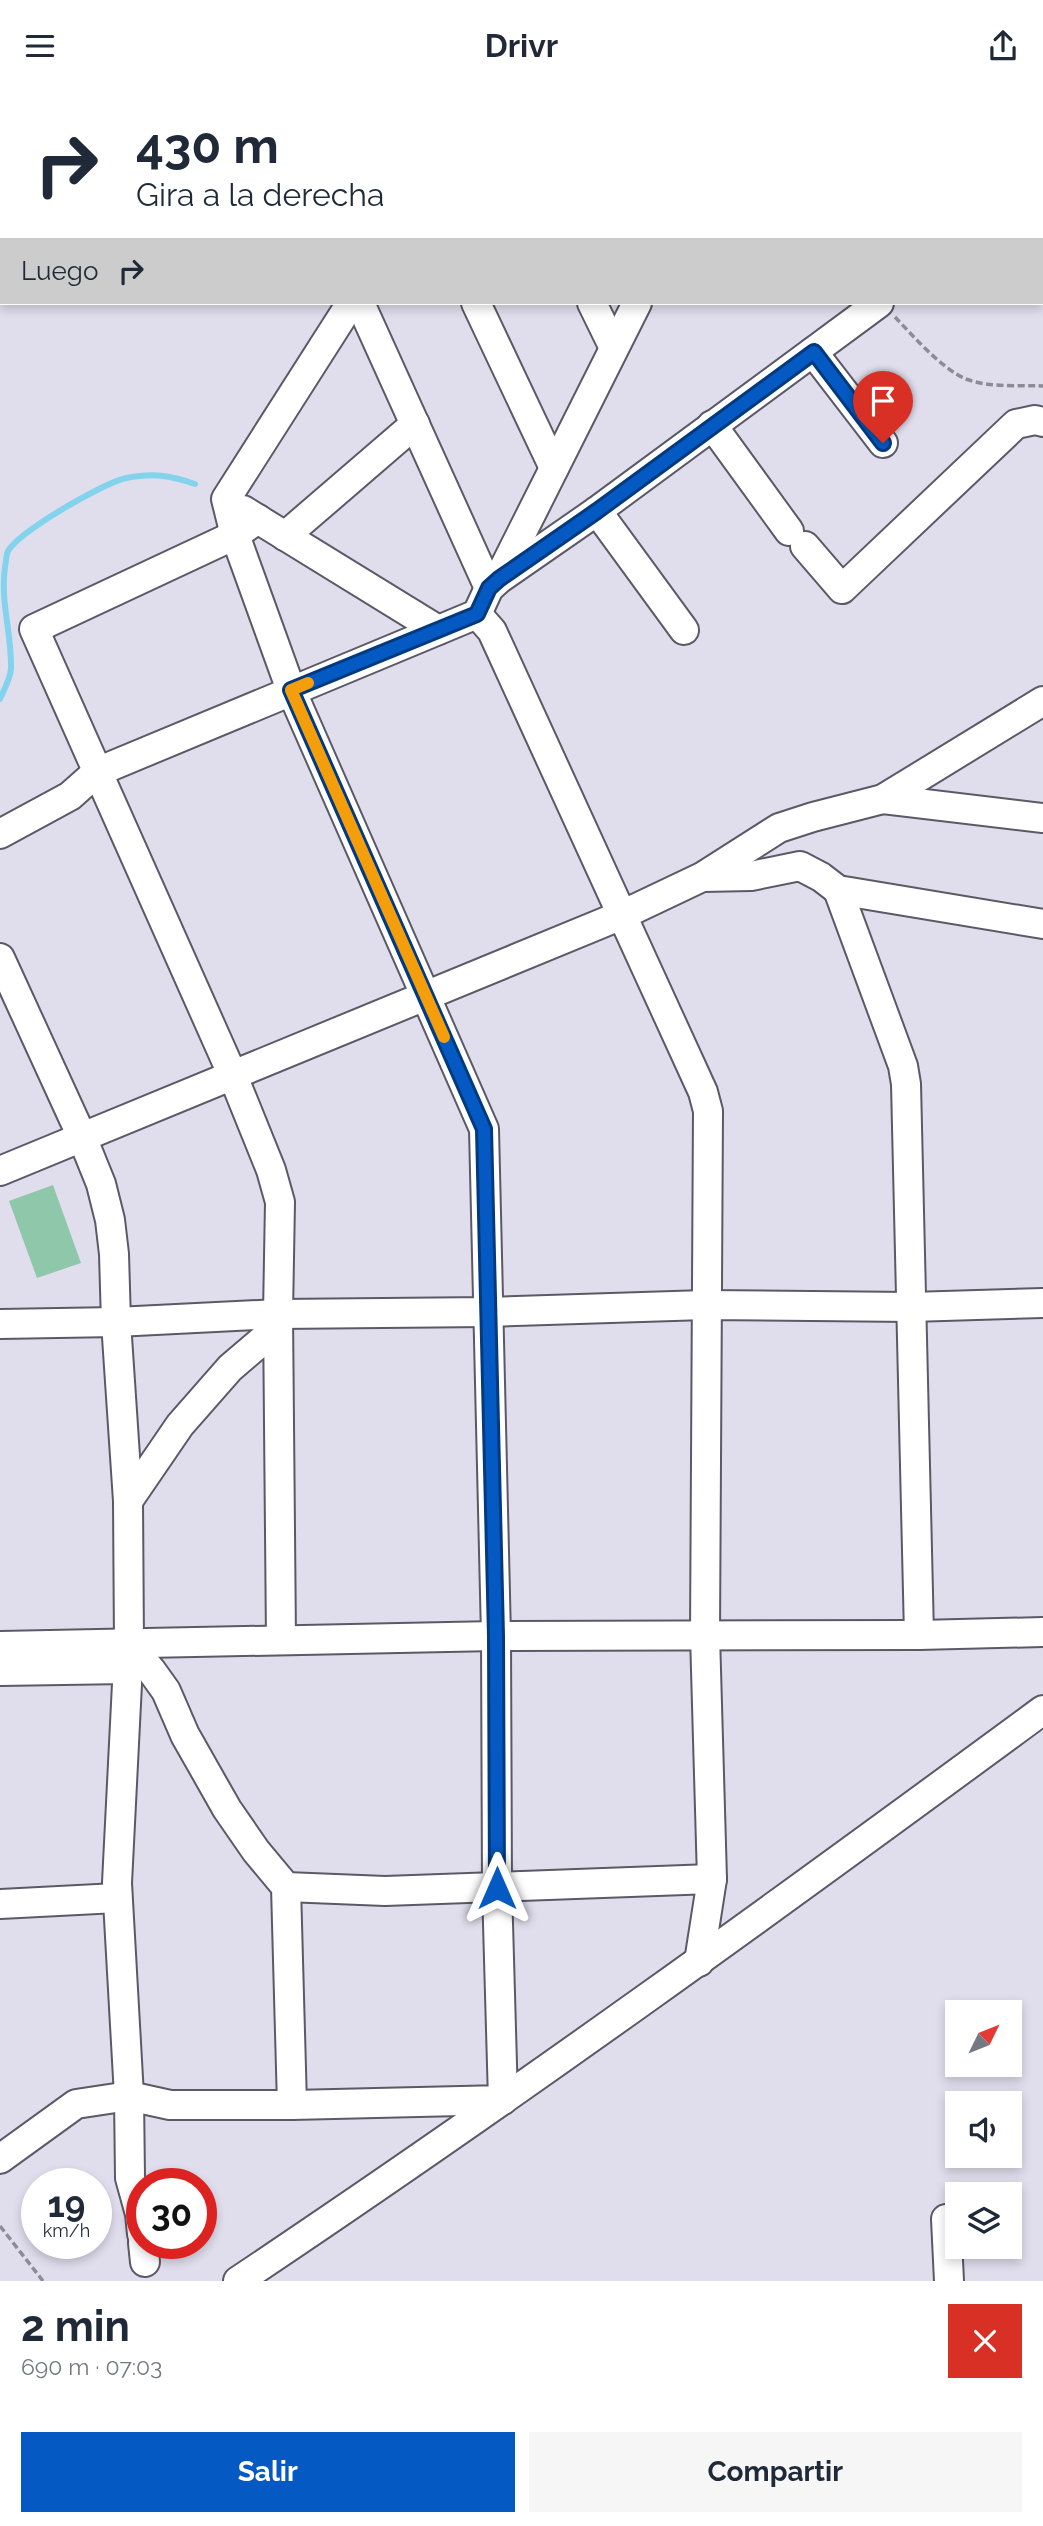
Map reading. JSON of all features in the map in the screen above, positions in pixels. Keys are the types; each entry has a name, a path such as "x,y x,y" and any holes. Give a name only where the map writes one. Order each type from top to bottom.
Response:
{"street":[{"path":"304,345 330,305"},
{"path":"350,305 226,499 235,535 291,690 484,1129 503,2100"},
{"path":"361,305 415,424 494,583"},
{"path":"477,305 554,468"},
{"path":"593,305 614,348"},
{"path":"0,834 70,796 97,772 477,614 636,305"},
{"path":"494,583 814,352 884,307"},
{"path":"814,352 883,443"},
{"path":"712,425 797,539 842,589 1016,424 1035,420 1043,422"},
{"path":"285,536 415,424"},
{"path":"226,499 438,630"},
{"path":"597,511 684,630"},
{"path":"258,519 235,535 33,629 233,1076 271,1170 280,1202 278,1314 281,1640"},
{"path":"477,614 492,631 703,1092 708,1111 705,1635 712,1879 699,1962"},
{"path":"0,1171 622,915 702,877 779,828 883,799 1043,701"},
{"path":"883,799 1043,818"},
{"path":"702,877 751,876 784,867 800,866 838,890 1043,924"},
{"path":"838,890 903,1066 906,1084 919,1635"},
{"path":"0,958 101,1184 110,1220 114,1254 128,1501 128,1657 117,1891 129,2096 130,2168"},
{"path":"0,1324 116,1322 278,1314 488,1312 705,1305 911,1307 1043,1303"},
{"path":"128,1501 180,1425 230,1368 264,1339 278,1314"},
{"path":"0,1671 281,1640 1043,1632"},
{"path":"0,1646 101,1645 151,1670 166,1691 185,1735 227,1809 256,1851 286,1887 292,2105"},
{"path":"239,2281 699,1962 1043,1710"},
{"path":"286,1887 385,1891 712,1879"},
{"path":"0,1885 117,1891"},
{"path":"0,1904 117,1891"},
{"path":"0,2159 76,2104 129,2096 170,2105 503,2100"},
{"path":"948,2259 949,2281"}],"path":[{"path":"884,307 946,365 966,378 998,385 1043,386"},
{"path":"0,2226 43,2281"}],"green space":[{"path":"53,1185 81,1263 37,1278 9,1201"}],"waterway":[{"path":"0,699 11,669 4,593 5,567 8,551 16,542 63,509 126,478 161,476 195,484"}],"slow traffic":[{"path":"308,683 291,690 444,1037"}],"route":[{"path":"497,1888 496,1636 484,1129 291,690 477,614 489,588 499,579 597,511 814,352 883,443"}]}
